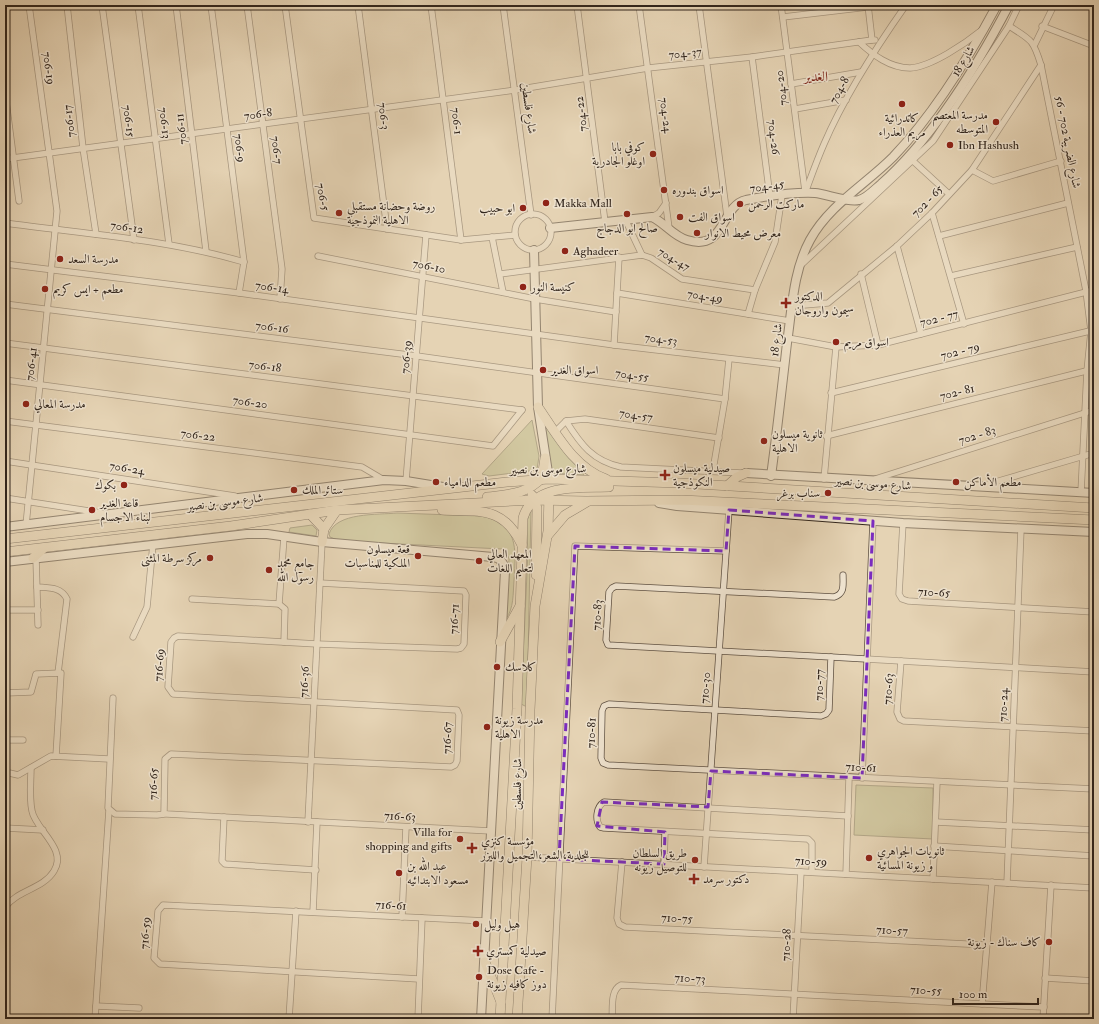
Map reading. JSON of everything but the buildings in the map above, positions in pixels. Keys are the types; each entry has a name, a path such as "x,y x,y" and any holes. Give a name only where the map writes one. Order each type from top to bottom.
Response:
{"main road":[{"path":"538,407 555,432 584,467 591,473 613,482"},
{"name":"شارع فلسطين","path":"517,1019 527,857 530,710 535,606 547,538 549,496 544,480 545,458"},
{"path":"727,486 737,477 746,473"},
{"path":"402,507 522,492 544,480"},
{"name":"شارع موسى بن نصير","path":"5,539 447,488 544,480 680,483 1094,508"},
{"path":"507,482 528,490 535,500 537,508 535,606"},
{"path":"549,496 560,489 680,483"},
{"name":"شارع موسى بن نصير","path":"5,552 232,526 337,510 535,500 549,496 590,501 650,500 784,504 1094,520"},
{"name":"شارع فلسطين","path":"500,1019 517,709 523,547 522,518 528,506 535,500"},
{"path":"547,538 552,528 565,515 590,501"},
{"path":"402,507 492,513 511,526 523,547"},
{"path":"322,542 324,529 337,510"},
{"path":"310,514 316,518 324,529"},
{"path":"35,558 44,548"},
{"path":"500,642 521,603"},
{"path":"517,709 530,710"},
{"path":"485,962 501,1003"}],"street":[{"name":"706-19","path":"29,5 57,211 56,230"},
{"name":"706-17","path":"66,5 83,148 96,234"},
{"name":"706-15","path":"102,5 134,240"},
{"name":"706-13","path":"138,5 169,244"},
{"name":"706-11","path":"176,5 206,251"},
{"name":"706-9","path":"211,5 244,262 239,293"},
{"name":"706-7","path":"247,5 282,269 280,299"},
{"name":"706-5","path":"284,5 314,218 461,240 515,235"},
{"name":"706-3","path":"358,5 386,229"},
{"name":"706-1","path":"431,5 461,240"},
{"name":"شارع فلسطين","path":"503,5 531,214"},
{"name":"704-22","path":"577,5 588,79 604,222"},
{"name":"704-24","path":"639,5 670,228"},
{"path":"699,5 727,216"},
{"name":"704-20","path":"781,5 805,193"},
{"name":"704-8","path":"805,193 824,144 861,72 906,5"},
{"name":"شارع 18","path":"771,476 792,306 800,266 815,232 828,214 863,185 893,157 923,123 947,90 996,5"},
{"name":"شارع 18","path":"845,199 857,201 867,196 920,148 958,92 1009,5"},
{"path":"800,266 913,161 920,148 934,141 1009,26 1019,5"},
{"path":"1009,26 1030,39 1035,44 1042,26 1054,5"},
{"path":"783,17 868,6 872,40"},
{"path":"1042,26 1094,46"},
{"path":"859,42 872,55 901,67 916,67 944,55 965,43 983,29"},
{"name":"704-37","path":"515,90 648,68 752,57 872,40 882,40"},
{"name":"شارع الضريبة 702 - 56","path":"1035,44 1041,65 1061,162 1092,330 1087,371 1086,412 1080,492"},
{"name":"704-26","path":"752,57 770,197"},
{"name":"702 - 65","path":"792,306 828,303 861,274 897,246 932,213 972,170 1041,65"},
{"path":"791,84 861,72"},
{"name":"706-8","path":"5,159 515,90"},
{"path":"5,93 19,201"},
{"path":"795,110 846,100"},
{"path":"913,161 949,194"},
{"path":"972,170 993,181 1061,162"},
{"name":"704-45","path":"652,217 670,228 680,238 687,241 702,241 716,235 725,224 727,216 735,205 740,202 805,193 845,199"},
{"path":"748,314 755,290 775,242 782,196"},
{"path":"550,228 652,217 659,213 666,203"},
{"path":"939,236 1068,203"},
{"path":"932,213 964,324"},
{"path":"531,214 542,217 550,228 548,241 544,246 534,250 520,245 515,235 515,230 520,220 531,214"},
{"path":"625,219 642,255"},
{"name":"706-12","path":"5,223 169,244 206,251 244,262"},
{"name":"706-41","path":"26,525 56,230"},
{"name":"706-39","path":"406,480 426,235"},
{"path":"492,237 503,292"},
{"path":"897,246 921,334"},
{"path":"951,276 1077,247"},
{"path":"534,250 538,407 545,458"},
{"name":"704-47","path":"500,274 642,255 651,258 682,279 755,290"},
{"name":"706-10","path":"318,256 535,299 616,312"},
{"path":"614,345 619,257"},
{"name":"706-14","path":"5,264 239,293 535,333"},
{"path":"861,274 878,345"},
{"name":"702 - 77","path":"788,338 836,348 878,345 1094,290"},
{"name":"704-49","path":"617,293 790,321"},
{"name":"706-16","path":"5,304 417,356 537,373"},
{"name":"702 - 79","path":"831,393 1092,330"},
{"name":"704-53","path":"535,333 614,345 785,365"},
{"name":"706-18","path":"5,343 522,410 493,446"},
{"path":"824,479 826,436 836,348"},
{"path":"713,470 725,399 729,359"},
{"name":"702- 81","path":"826,436 1094,369"},
{"name":"704-55","path":"537,373 725,399"},
{"name":"706-20","path":"5,380 493,446"},
{"name":"702 - 83","path":"867,481 1094,410"},
{"name":"704-57","path":"566,421 585,419 718,438"},
{"name":"706-22","path":"5,421 362,467 384,480"},
{"path":"555,432 566,421 577,439 590,453 607,464 621,467 713,470 771,476 1094,493"},
{"path":"978,487 1094,453"},
{"name":"706-24","path":"5,461 245,498"},
{"path":"5,527 384,480 406,480 447,488"},
{"path":"5,498 109,514"},
{"path":"650,500 677,506 873,521 1094,532"},
{"name":"710-30","path":"704,866 729,510"},
{"path":"862,778 873,521"},
{"name":"710-65","path":"903,523 899,594 902,599 908,601 1018,607"},
{"name":"710-24","path":"1007,883 1021,529"},
{"path":"5,562 247,534 493,557 500,560 504,564 505,571 481,1019"},
{"path":"279,604 284,537"},
{"name":"716-36","path":"308,822 322,542"},
{"path":"133,637 147,607 153,544"},
{"path":"552,1019 576,546 726,551"},
{"path":"35,558 38,625"},
{"path":"723,591 834,597 840,595 842,592 844,574"},
{"name":"716-71","path":"317,644 457,649 464,644 466,595 464,591 320,583"},
{"name":"710-83","path":"719,650 608,645 606,640 609,592 616,586 723,591"},
{"path":"37,588 57,589 64,592 67,598 58,673"},
{"path":"192,599 279,604 285,609 284,642"},
{"path":"1018,607 1094,612"},
{"path":"5,610 38,610"},
{"name":"716-69","path":"314,702 173,694 168,687 171,642 178,636 317,644"},
{"name":"710-77","path":"715,710 821,716 826,714 829,710 831,657 719,650"},
{"path":"831,657 901,661"},
{"name":"710-63","path":"1013,726 904,721 900,719 897,712 901,661 1094,672"},
{"path":"5,692 31,692 36,674 61,673 56,756"},
{"path":"95,1019 109,810 107,803 113,698"},
{"name":"716-67","path":"312,760 451,767 457,762 459,715 457,710 314,702"},
{"name":"710-81","path":"710,770 608,765 603,763 601,758 602,711 604,706 609,704 715,710"},
{"path":"1013,726 1094,731"},
{"path":"5,740 23,740"},
{"name":"716-65","path":"308,822 165,814 163,811 165,759 171,754 312,760"},
{"path":"5,772 18,775 46,758 56,756 109,759"},
{"path":"5,907 16,896 48,879 55,870 57,858 55,848 35,821 32,811 31,768"},
{"name":"710-61","path":"710,770 1094,789"},
{"path":"846,874 849,778"},
{"path":"933,879 937,782"},
{"path":"812,872 812,843 808,839 604,828 600,827 597,822 598,810 604,802 848,816"},
{"path":"109,810 115,814 165,814"},
{"path":"224,817 222,861 225,864 316,870"},
{"name":"716-63","path":"308,822 491,831"},
{"path":"313,912 317,822"},
{"path":"936,822 1094,830"},
{"path":"402,917 406,827"},
{"path":"5,828 43,830"},
{"path":"664,864 665,832"},
{"path":"934,846 1094,856"},
{"name":"710-59","path":"527,857 1094,888"},
{"name":"710-75","path":"622,862 617,918 619,924 625,927 798,936"},
{"name":"710-28","path":"793,1019 801,872"},
{"path":"982,1004 992,882"},
{"path":"1043,1019 1051,885"},
{"name":"716-59","path":"292,971 160,964 154,958 158,911 163,905 296,911"},
{"path":"289,1019 296,911"},
{"name":"716-61","path":"296,911 486,921"},
{"path":"418,1019 422,918"},
{"name":"710-57","path":"798,936 986,945"},
{"path":"292,971 420,979"},
{"path":"1045,978 1094,981"},
{"name":"710-73","path":"612,1019 614,992 617,987 621,985 794,994"},
{"name":"710-55","path":"794,994 1044,1007"},
{"path":"96,1006 139,1008"}],"highlighted area":[{"path":"729,510 873,521 862,778 711,771 708,807 602,802 597,826 665,832 664,864 559,859 575,546 726,551"}],"green space":[{"path":"532,420 539,456 537,470 489,476 482,474"},
{"path":"544,425 584,475 552,473"},
{"path":"531,509 527,707 521,704 528,551 526,524"},
{"path":"397,513 480,516 493,519 502,524 512,539 515,558 513,600 509,615 506,619 509,559 506,552 502,549 340,541 330,537 329,534 333,527 349,518"},
{"path":"312,525 317,530 316,536 289,532 290,528"},
{"path":"856,785 933,788 933,839 854,835"}],"place":[{"name":"كاتدرائية مريم العذراء","path":"902,104"},
{"name":"مدرسة المعتصم المتوسطه","path":"996,122"},
{"name":"Ibn Hashush","path":"950,145"},
{"name":"كوفي بابا اوغلو الجادرية","path":"653,154"},
{"name":"اسواق بندوره","path":"664,190"},
{"name":"Makka Mall","path":"546,203"},
{"name":"ماركت الرحمن","path":"740,204"},
{"name":"ابو حبيب","path":"523,208"},
{"name":"روضة وحضانة مستقبلي الاهلية النموذجية","path":"339,213"},
{"name":"صالح ابو الدجاج","path":"627,214"},
{"name":"اسواق الفت","path":"680,217"},
{"name":"معرض محيط الانوار","path":"697,233"},
{"name":"Aghadeer","path":"565,251"},
{"name":"مدرسة السعد","path":"60,259"},
{"name":"كنيسة النور","path":"523,287"},
{"name":"مطعم + ايس كريم","path":"45,289"},
{"name":"الدكتور سيمون واروجان","path":"786,303"},
{"name":"اسواق مريم","path":"836,342"},
{"name":"اسواق الغدير","path":"543,370"},
{"name":"مدرسة المعالي","path":"26,404"},
{"name":"ثانوية ميسلون الاهلية","path":"764,441"},
{"name":"صيدلية ميسلون النكوذجية","path":"665,475"},
{"name":"مطعم الدامياء","path":"436,482"},
{"name":"مطعم الأماكن","path":"956,482"},
{"name":"بكوك","path":"124,485"},
{"name":"ستائر الملك","path":"294,490"},
{"name":"سناب برغر","path":"828,493"},
{"name":"قاعة الغدير لبناء الاجسام","path":"92,510"},
{"name":"قعة ميسلون الملكية للمناسبات","path":"418,556"},
{"name":"مركز سرطة المثنى","path":"210,558"},
{"name":"المعهد العالي لتعليم اللغات","path":"479,561"},
{"name":"جامع محمد رسول الله","path":"269,570"},
{"name":"كلاسك","path":"497,667"},
{"name":"مدرسة زيونة الاهلية","path":"487,727"},
{"name":"Villa for shopping and gifts","path":"460,839"},
{"name":"مؤسسة كنزي للجلدية،الشعر،التجميل والليزر","path":"472,848"},
{"name":"ثانويات الجواهري و زيونة المسائية","path":"869,858"},
{"name":"طريق السلطان للتوصيل زيونه","path":"695,860"},
{"name":"عبد الله بن مسعود الابتدائيه","path":"399,873"},
{"name":"دكتور سرمد","path":"694,879"},
{"name":"هيل وليل","path":"476,924"},
{"name":"كاف سناك - زيونة","path":"1049,942"},
{"name":"صيدلية كمستري","path":"478,951"},
{"name":"Dose Cafe - دوز كافيه زيونة","path":"479,977"}],"district":[{"name":"الغدير","path":"816,76"}]}
